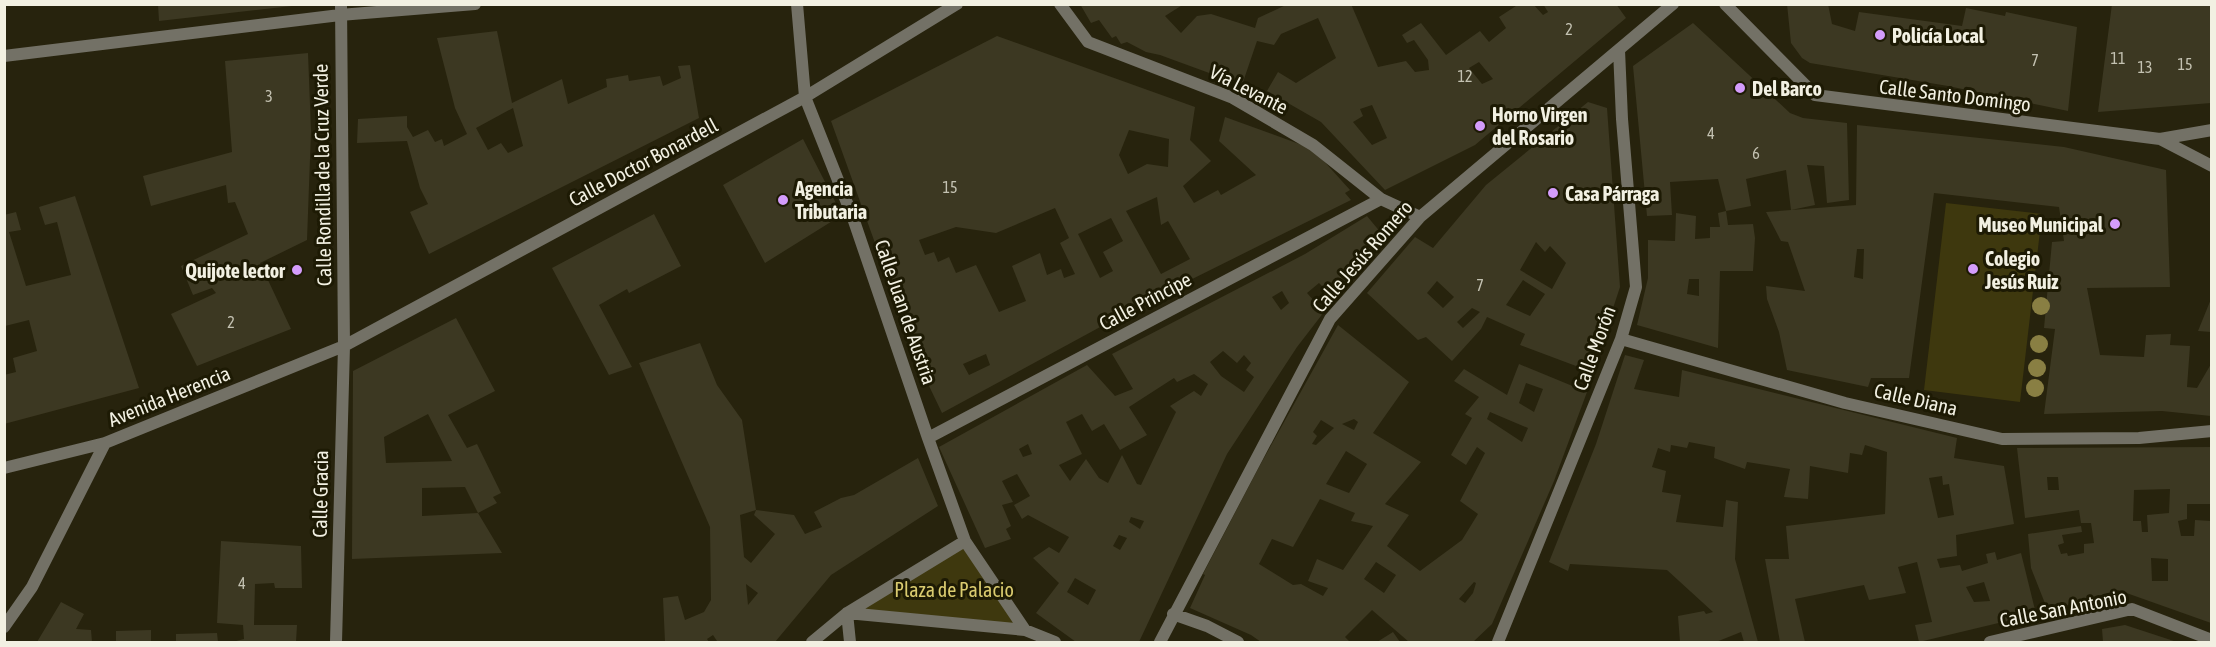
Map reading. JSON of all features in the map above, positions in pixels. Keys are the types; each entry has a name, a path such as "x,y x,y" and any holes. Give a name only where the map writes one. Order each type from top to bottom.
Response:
{"street":[{"path":"4,56 340,10 475,4"},
{"name":"Calle Juan de Austria","path":"797,4 805,97 853,218 927,438 965,541"},
{"name":"Calle Doctor Bonardell","path":"344,346 805,97 957,4"},
{"name":"Vía Levante","path":"1060,4 1088,42 1233,98 1313,145 1381,199 1420,217"},
{"name":"Calle Jesús Romero","path":"1160,642 1330,319 1420,217 1673,4"},
{"name":"Calle Santo Domingo","path":"1725,4 1815,95 2160,140 2211,166"},
{"name":"Calle Rondilla de la Cruz Verde","path":"340,10 344,346"},
{"name":"Calle Morón","path":"1498,642 1621,339 1636,287 1622,118 1619,50"},
{"path":"2160,140 2211,130"},
{"name":"Calle Principe","path":"927,438 1381,199"},
{"name":"Calle Diana","path":"1621,339 1845,403 2002,439 2139,438 2211,431"},
{"name":"Avenida Herencia","path":"4,468 105,444 344,346"},
{"name":"Calle Gracia","path":"336,642 344,346"},
{"path":"4,627 32,587 105,444"},
{"path":"812,642 847,613 965,541 1025,630"},
{"name":"Calle San Antonio","path":"1990,642 2132,609 2211,640"},
{"path":"847,613 1025,630 1055,642"},
{"path":"847,613 850,642"},
{"path":"1173,614 1207,626 1238,642"}],"green space":[{"path":"1946,203 2042,214 2020,402 1924,390"},
{"name":"Plaza de Palacio","path":"965,541 1025,630 847,613"}],"building":[{"path":"158,4 292,4 292,6 159,21"},
{"path":"1080,4 1184,4 1165,16 1181,33 1197,16 1211,14 1255,28 1258,18 1288,4 1351,4 1378,67 1406,61 1415,72 1429,70 1428,60 1414,40 1407,43 1402,35 1421,23 1446,55 1480,31 1489,42 1506,28 1499,17 1519,4 1533,4 1543,15 1548,12 1543,4 1616,4 1626,18 1475,145 1385,190 1321,122 1267,91 1278,72 1296,83 1336,58 1318,18 1281,34 1274,45 1257,41 1242,85 1146,52 1127,42 1121,44 1116,36 1112,38 1099,20 1091,23","holes":["1479,62 1493,79 1482,84 1469,68","1372,105 1387,138 1372,145 1353,122 1363,116 1360,109"]},
{"path":"1787,4 1828,4 1832,24 1855,31 1859,12 1962,26 1966,8 2005,16 2006,12 2077,27 2068,111 1948,86 1810,63 1802,58 1791,43"},
{"path":"2112,4 2211,4 2211,103 2098,112"},
{"path":"1693,23 1790,113 1803,118 1847,123 1849,200 1827,203 1824,166 1807,165 1815,205 1791,210 1786,170 1746,179 1751,206 1726,211 1718,179 1670,182 1672,215 1647,216 1633,66"},
{"path":"497,31 512,103 562,79 568,104 607,87 606,79 628,75 629,81 660,76 663,86 681,78 678,66 690,65 699,118 429,254 410,212 428,204 420,188 407,141 357,143 358,119 407,116 407,127 413,137 428,130 435,142 442,139 444,146 467,134 455,108 437,38","holes":["513,108 523,146 508,153 501,143 488,150 476,128"]},
{"path":"997,36 1195,107 1190,140 1211,161 1183,186 1194,203 1218,190 1221,195 1256,175 1219,141 1225,117 1313,149 1350,190 1345,193 1351,200 1148,301 942,413 919,365 831,121","holes":["1129,130 1169,139 1168,167 1147,164 1128,174 1119,155","1157,197 1161,225 1168,221 1190,259 1161,274 1126,211","1055,208 1069,238 1060,243 1075,274 1064,278 1061,269 1047,275 1040,253 1012,266 1026,301 999,312 976,265 956,273 949,257 938,262 934,252 925,255 919,240 956,227 996,233","1111,218 1123,241 1103,252 1113,271 1100,278 1078,234","986,354 990,365 969,375 963,364"]},
{"path":"308,53 311,131 307,240 260,263 291,329 197,366 171,314 216,293 212,288 193,295 181,266 248,234 235,202 228,203 226,185 151,206 143,176 232,152 225,61"},
{"path":"1588,102 1607,108 1620,287 1592,372 1520,345 1525,334 1487,317 1481,329 1452,361 1426,337 1418,340 1367,293 1415,237 1433,248 1486,185","holes":["1536,242 1545,252 1550,246 1566,263 1552,289 1520,270","1523,280 1545,294 1530,316 1506,305","1437,281 1454,297 1443,308 1427,293","1472,308 1480,312 1463,328 1457,322"]},
{"path":"1857,125 2064,147 2166,170 2170,287 2087,288 2100,355 2144,357 2146,335 2171,334 2170,345 2190,346 2187,387 2197,388 2211,364 2211,416 2162,411 2044,414 2055,329 2044,328 2052,242 2064,241 2059,207 1934,193 1909,378 1871,378 1868,387 1787,370 1779,332 1767,299 1766,286 1805,291 1788,242 1781,241 1766,212 1856,205","holes":["1857,249 1864,249 1863,279 1854,277"]},
{"name":"Agencia Tributaria","path":"803,139 842,215 765,263 723,185"},
{"path":"75,196 139,388 4,424 4,375 16,372 13,358 37,351 29,320 5,326 4,215 16,212 21,230 9,232 26,286 71,275 57,222 45,225 39,207"},
{"path":"1726,211 1728,225 1753,224 1755,238 1753,271 1720,271 1718,348 1637,325 1648,278 1648,240 1675,241 1676,213 1696,216 1695,239 1710,238 1710,227 1720,227 1718,213","holes":["1689,279 1699,279 1699,296 1687,294"]},
{"path":"654,214 681,266 629,293 627,289 599,305 632,367 609,375 552,268"},
{"path":"1367,216 1386,239 1336,300 1319,283 1307,293 1324,312 1297,347 1227,454 1139,642 1076,642 1036,613 1059,583 1033,558 1049,547 1059,553 1069,537 1028,515 1022,519 1014,505 1030,496 1017,474 1002,481 1013,502 1002,505 1011,526 1006,529 1011,539 985,548 939,447 1087,365 1115,396 1133,389 1112,354 1305,254","holes":["1282,291 1289,303 1281,310 1272,297","1223,351 1237,363 1244,355 1251,363 1246,370 1254,377 1244,392 1221,376 1210,362","1194,374 1208,384 1201,396 1194,391 1170,406 1176,412 1141,485 1137,484 1122,455 1108,483 1099,478 1086,459 1070,481 1059,465 1082,454 1066,422 1082,414 1092,431 1104,424 1120,450 1147,435 1129,407 1174,378 1177,382","1028,444 1032,454 1023,457 1019,449","1131,517 1144,521 1140,529 1129,522","1119,535 1127,538 1120,550 1113,546","1075,578 1096,590 1088,605 1067,592"]},
{"path":"2211,299 2211,332 2198,331"},
{"path":"456,318 495,391 448,415 467,448 477,444 501,493 493,497 497,503 478,513 502,553 352,559 353,371","holes":["428,414 452,461 386,463 384,437","465,487 478,513 422,516 422,488"]},
{"path":"1338,325 1409,382 1373,433 1421,462 1385,504 1409,515 1387,546 1420,571 1462,540 1478,514 1460,501 1485,453 1477,447 1466,465 1451,455 1472,418 1465,414 1479,397 1454,381 1464,369 1507,395 1519,364 1587,392 1554,481 1492,624 1473,642 1409,642 1372,610 1345,637 1350,642 1261,642 1251,635 1190,608 1205,575 1203,574","holes":["1526,383 1543,389 1534,412 1519,403","1490,412 1528,428 1522,442 1487,419","1354,419 1358,422 1354,430 1342,424","1321,420 1334,428 1316,445 1312,444 1317,436 1313,432","1346,451 1367,464 1349,493 1326,484","1320,499 1355,513 1351,521 1373,526 1343,570 1317,559 1308,581 1328,588 1323,596 1301,584 1293,585 1259,564 1272,539 1293,547","1376,562 1396,575 1384,593 1364,579","1474,582 1476,583 1473,593 1465,603 1459,599"]},
{"path":"700,343 717,385 742,420 756,510 794,515 805,534 822,527 814,512 841,498 854,495 918,458 938,506 831,575 775,642 715,642 717,641 713,635 707,639 709,642 665,642 663,598 678,596 685,620 704,612 711,600 710,527 639,363","holes":["756,510 754,515 775,534 751,563 744,557 740,515","746,584 758,593 748,605"]},
{"path":"1625,355 1644,360 1634,389 1679,397 1682,370 1957,438 1954,458 2004,466 2014,524 1956,535 1957,556 1937,559 1940,568 1960,565 1962,571 1988,563 1986,554 1995,552 1997,560 2021,553 2036,614 1919,642 1915,625 1932,622 1917,562 1898,567 1906,593 1869,600 1864,585 1795,599 1805,642 1780,642 1765,559 1789,559 1786,526 1885,514 1887,452 1865,445 1862,455 1850,453 1848,473 1810,466 1808,499 1784,497 1790,469 1747,462 1745,469 1714,458 1715,447 1689,442 1687,448 1671,445 1670,452 1658,448 1652,467 1666,471 1662,492 1681,495 1676,522 1723,527 1726,500 1738,502 1735,559 1758,642 1744,642 1741,632 1716,642 1680,642 1678,616 1704,611 1706,614 1713,612 1667,570 1570,564 1568,571 1549,562 1596,444","holes":["1942,476 1943,485 1949,484 1954,515 1938,518 1929,478","1984,582 1990,601 1974,602 1966,587"]},
{"path":"2211,447 2211,504 2187,504 2187,519 2178,521 2181,536 2194,536 2195,520 2211,521 2211,623 2118,590 2048,611 2031,568 2028,534 2081,526 2082,532 2062,535 2064,543 2058,545 2061,554 2067,553 2068,556 2084,553 2084,544 2094,543 2091,523 2081,523 2079,510 2025,518 2017,448","holes":["2047,477 2058,477 2059,490 2048,490","2170,489 2169,513 2147,515 2148,532 2142,532 2141,521 2133,521 2134,490","2151,558 2168,559 2168,581 2152,581"]},
{"path":"221,541 301,546 302,588 275,588 274,583 255,584 254,625 297,625 296,642 232,642 244,639 243,625 217,623"},
{"path":"61,602 84,614 76,629 91,630 92,642 37,642"},
{"path":"2125,625 2177,642 2103,642 2102,629"},
{"path":"151,630 151,642 116,642 116,631"},
{"path":"1393,632 1400,642 1377,642"},
{"path":"217,633 218,642 176,642 176,634"}],"place":[{"name":"Policía Local","path":"1880,35"},
{"name":"Del Barco","path":"1740,88"},
{"name":"Horno Virgen del Rosario","path":"1480,126"},
{"name":"Casa Párraga","path":"1553,193"},
{"name":"Agencia Tributaria","path":"783,200"},
{"name":"Museo Municipal","path":"2115,224"},
{"name":"Colegio Jesús Ruiz","path":"1973,269"},
{"name":"Quijote lector","path":"297,270"}]}
